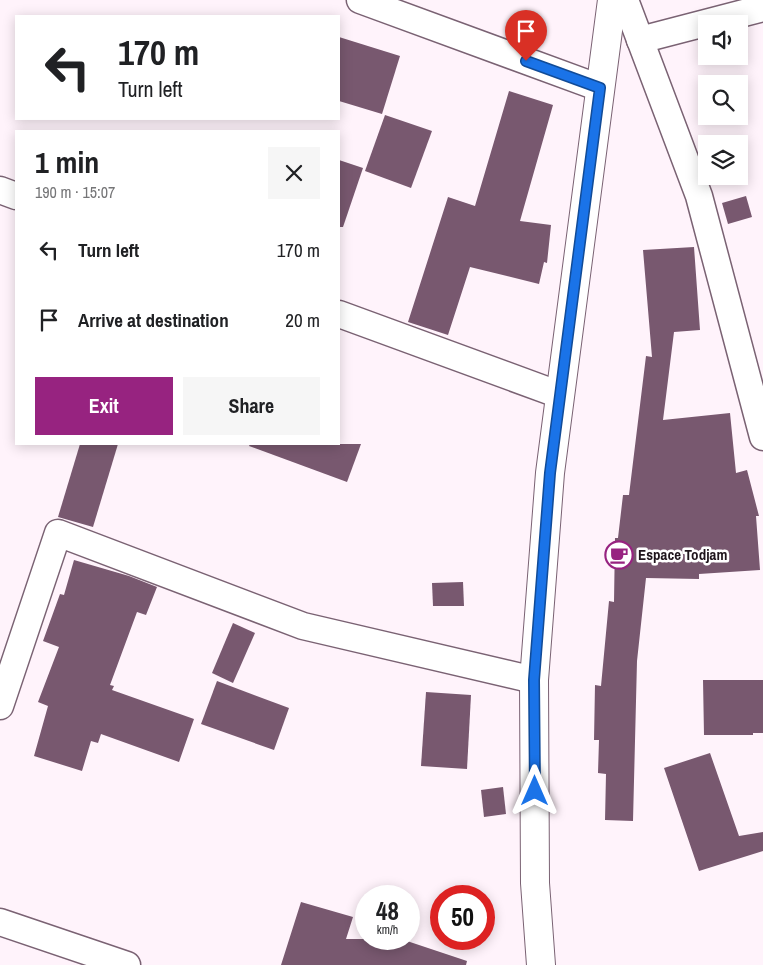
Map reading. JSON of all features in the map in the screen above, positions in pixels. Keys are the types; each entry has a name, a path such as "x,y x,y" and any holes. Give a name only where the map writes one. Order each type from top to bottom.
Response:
{"main road":[{"path":"541,965 535,883 534,680 550,473 612,0"}],"street":[{"path":"360,0 600,88"},
{"path":"625,0 699,196 763,437"},
{"path":"640,40 763,8"},
{"path":"0,190 15,196"},
{"path":"340,314 560,395"},
{"path":"0,706 58,534 303,626 534,680"},
{"path":"0,922 127,965"}],"building":[{"path":"340,37 400,56 382,114 340,101"},
{"path":"509,91 553,105 520,221 551,225 547,263 544,262 539,284 470,267 448,335 408,322 448,197 475,206"},
{"path":"385,115 432,131 411,188 365,171"},
{"path":"340,160 363,168 343,227 340,227"},
{"path":"746,196 752,217 728,224 722,203"},
{"path":"694,247 700,330 674,332 663,420 730,413 736,473 747,470 759,516 756,516 760,570 699,574 699,579 646,578 637,661 633,821 605,820 606,774 598,773 599,740 594,740 595,685 601,686 609,601 614,602 615,538 618,538 623,495 629,495 646,356 652,357 643,250"},
{"path":"361,444 347,482 250,445"},
{"path":"80,445 118,445 93,527 58,517"},
{"path":"74,560 129,576 157,587 146,615 137,612 110,685 114,686 112,690 194,719 179,762 101,734 98,743 91,741 82,771 34,756 48,706 38,702 59,647 43,641 60,594 64,595"},
{"path":"463,582 464,606 433,606 432,583"},
{"path":"233,623 255,633 233,683 212,673"},
{"path":"703,680 763,680 763,733 753,733 753,735 704,735"},
{"path":"217,681 289,708 274,750 201,724"},
{"path":"426,692 471,695 467,769 421,766"},
{"path":"710,753 739,836 763,832 763,851 699,871 664,768"},
{"path":"503,787 506,814 484,817 481,790"},
{"path":"301,902 353,917 346,939 355,939 355,950 420,950 420,945 467,961 466,965 281,965"}],"place":[{"name":"Espace Todjam","path":"619,555"}],"route":[{"path":"526,61 600,88 550,473 534,680 535,791"}]}
